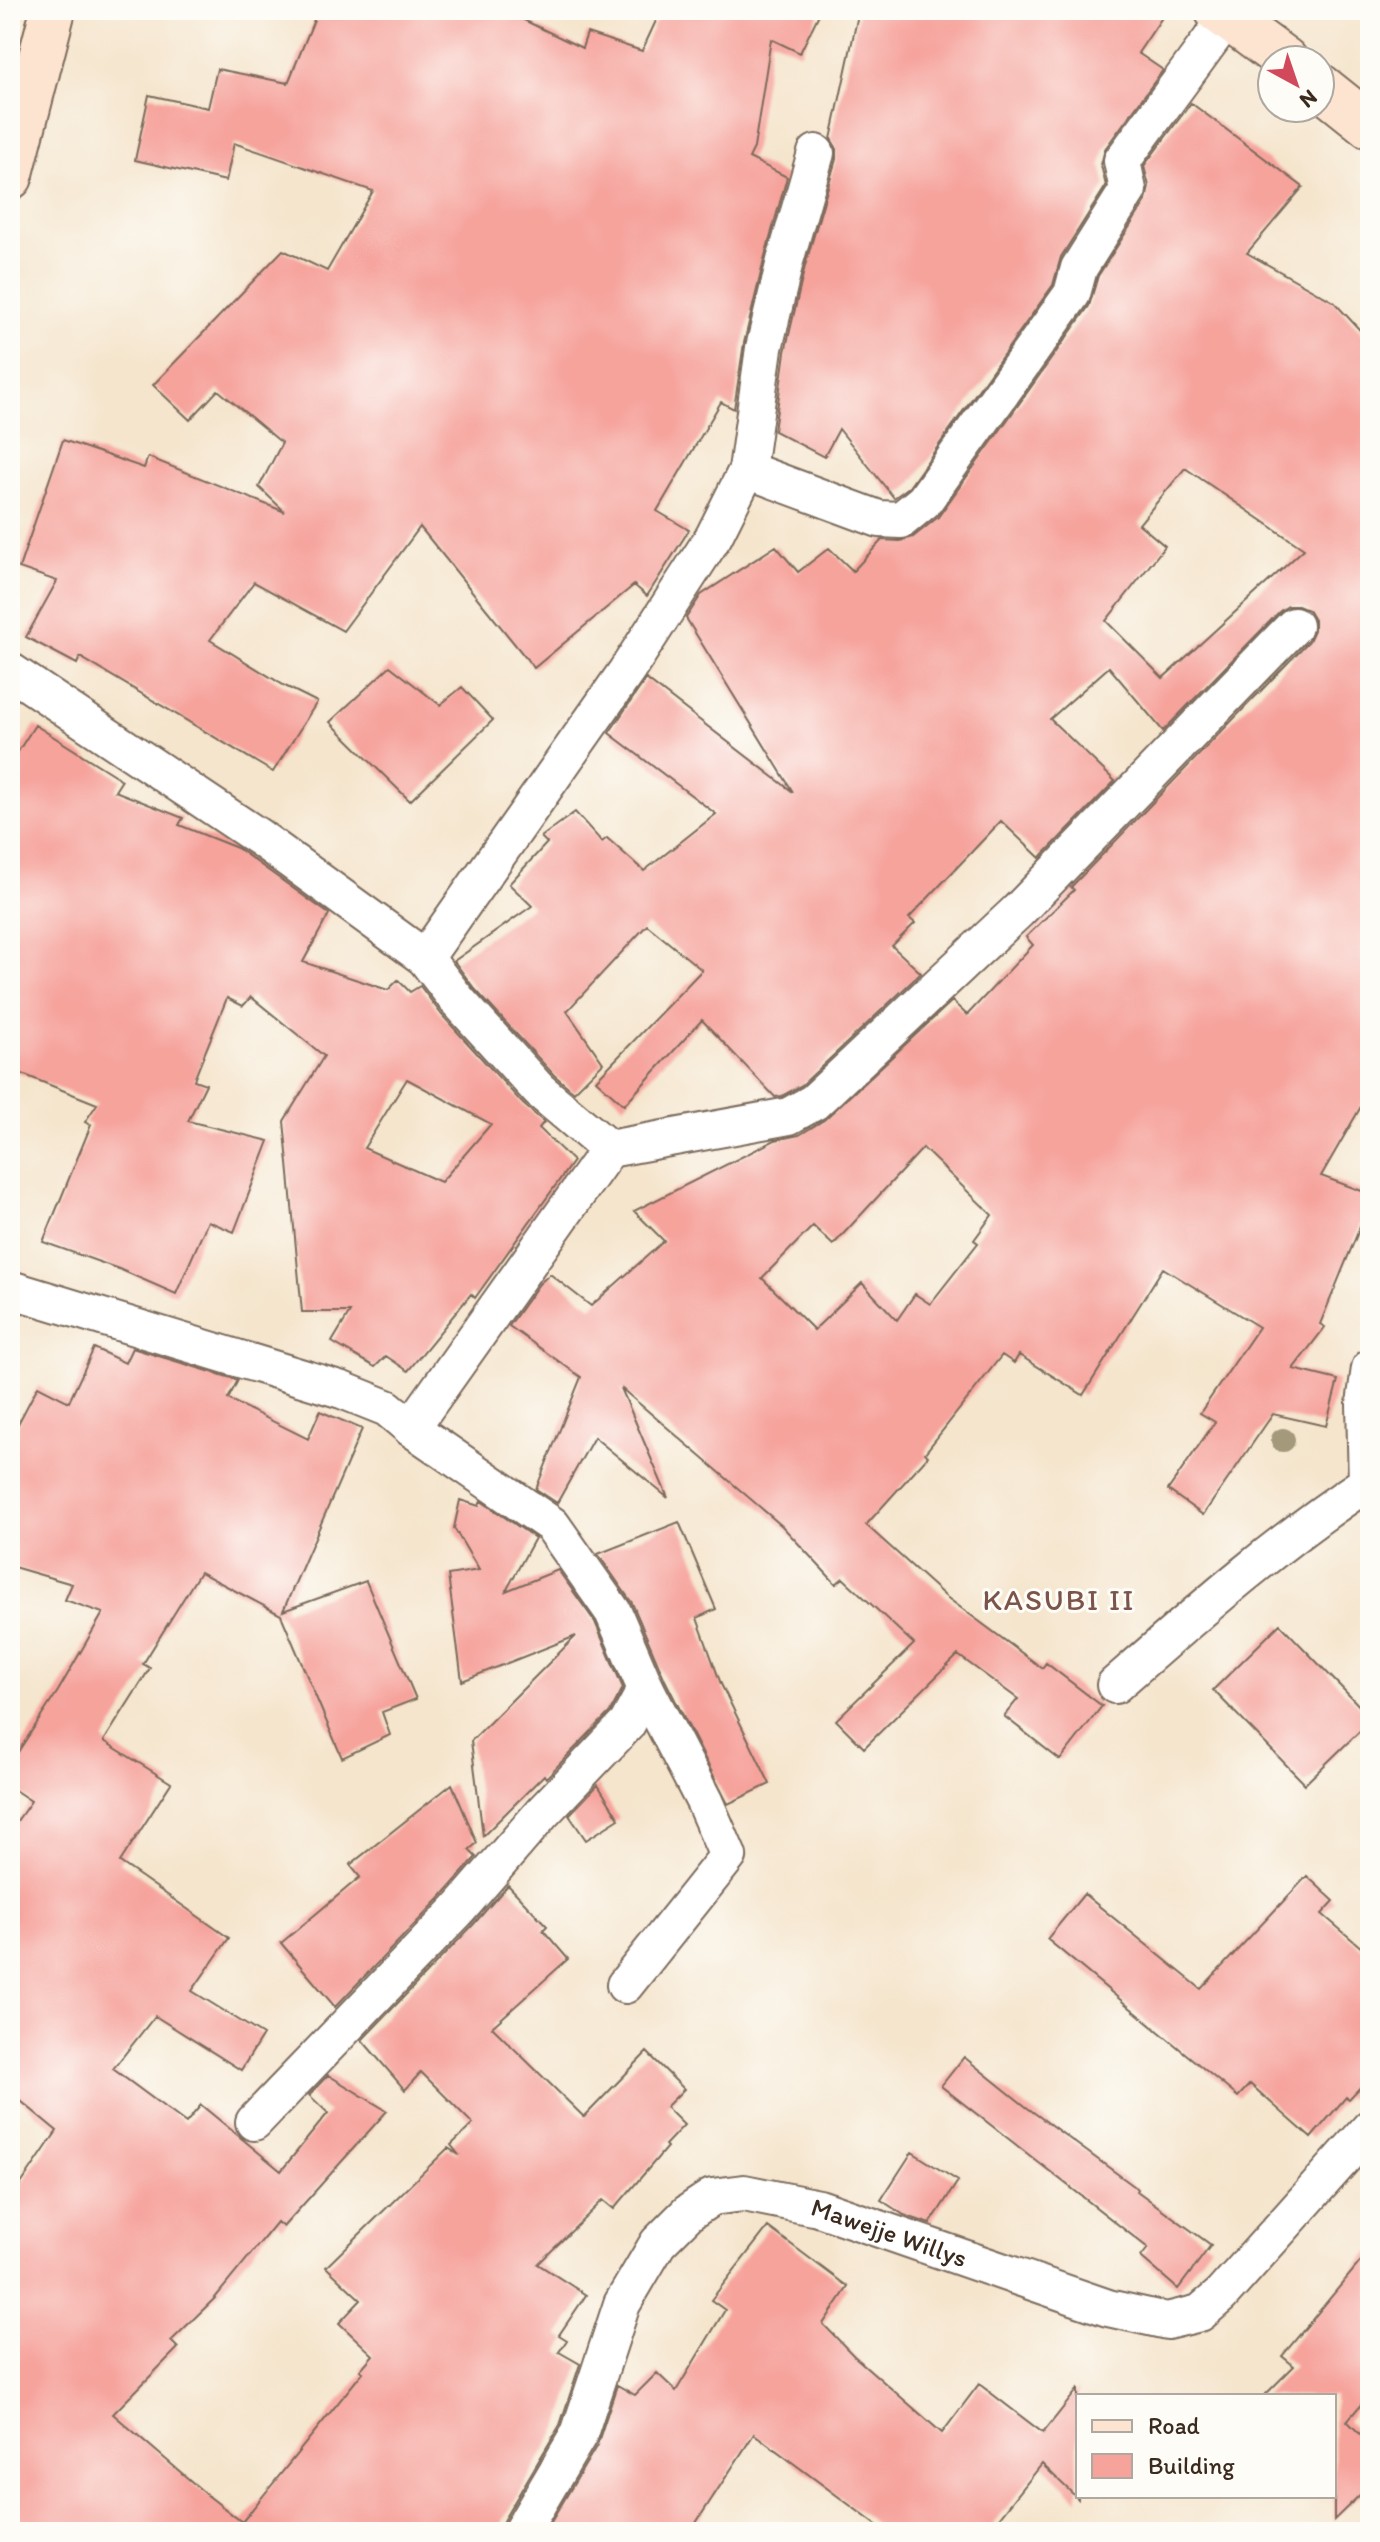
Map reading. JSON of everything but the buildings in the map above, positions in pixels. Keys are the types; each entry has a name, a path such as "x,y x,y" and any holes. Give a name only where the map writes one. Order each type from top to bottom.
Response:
{"street":[{"path":"10,177 53,10"},
{"path":"747,470 879,519 901,520 924,501 1072,294 1079,268 1128,190 1122,161 1222,14 1263,44"},
{"path":"1336,99 1370,126"},
{"path":"425,958 626,672 714,536 747,470 764,348 816,153"},
{"path":"411,1428 609,1149 789,1116 814,1102 1072,858 1172,750 1294,626"},
{"path":"10,671 260,838 425,958 458,1001 539,1090 609,1149"},
{"path":"10,1289 342,1390 387,1408 411,1428 552,1525 613,1612 646,1689 704,1801 728,1856 625,1985"},
{"path":"1115,1685 1188,1621 1326,1510 1368,1486 1365,1404 1370,1368"},
{"path":"254,2122 458,1910 543,1812 627,1724 646,1689"},
{"name":"Mawejje Willys","path":"521,2532 579,2434 622,2304 658,2243 688,2213 712,2197 744,2193 819,2208 1108,2308 1167,2321 1200,2313 1221,2295 1370,2128"}],"district":[{"name":"KASUBI II","path":"1059,1600"}]}
